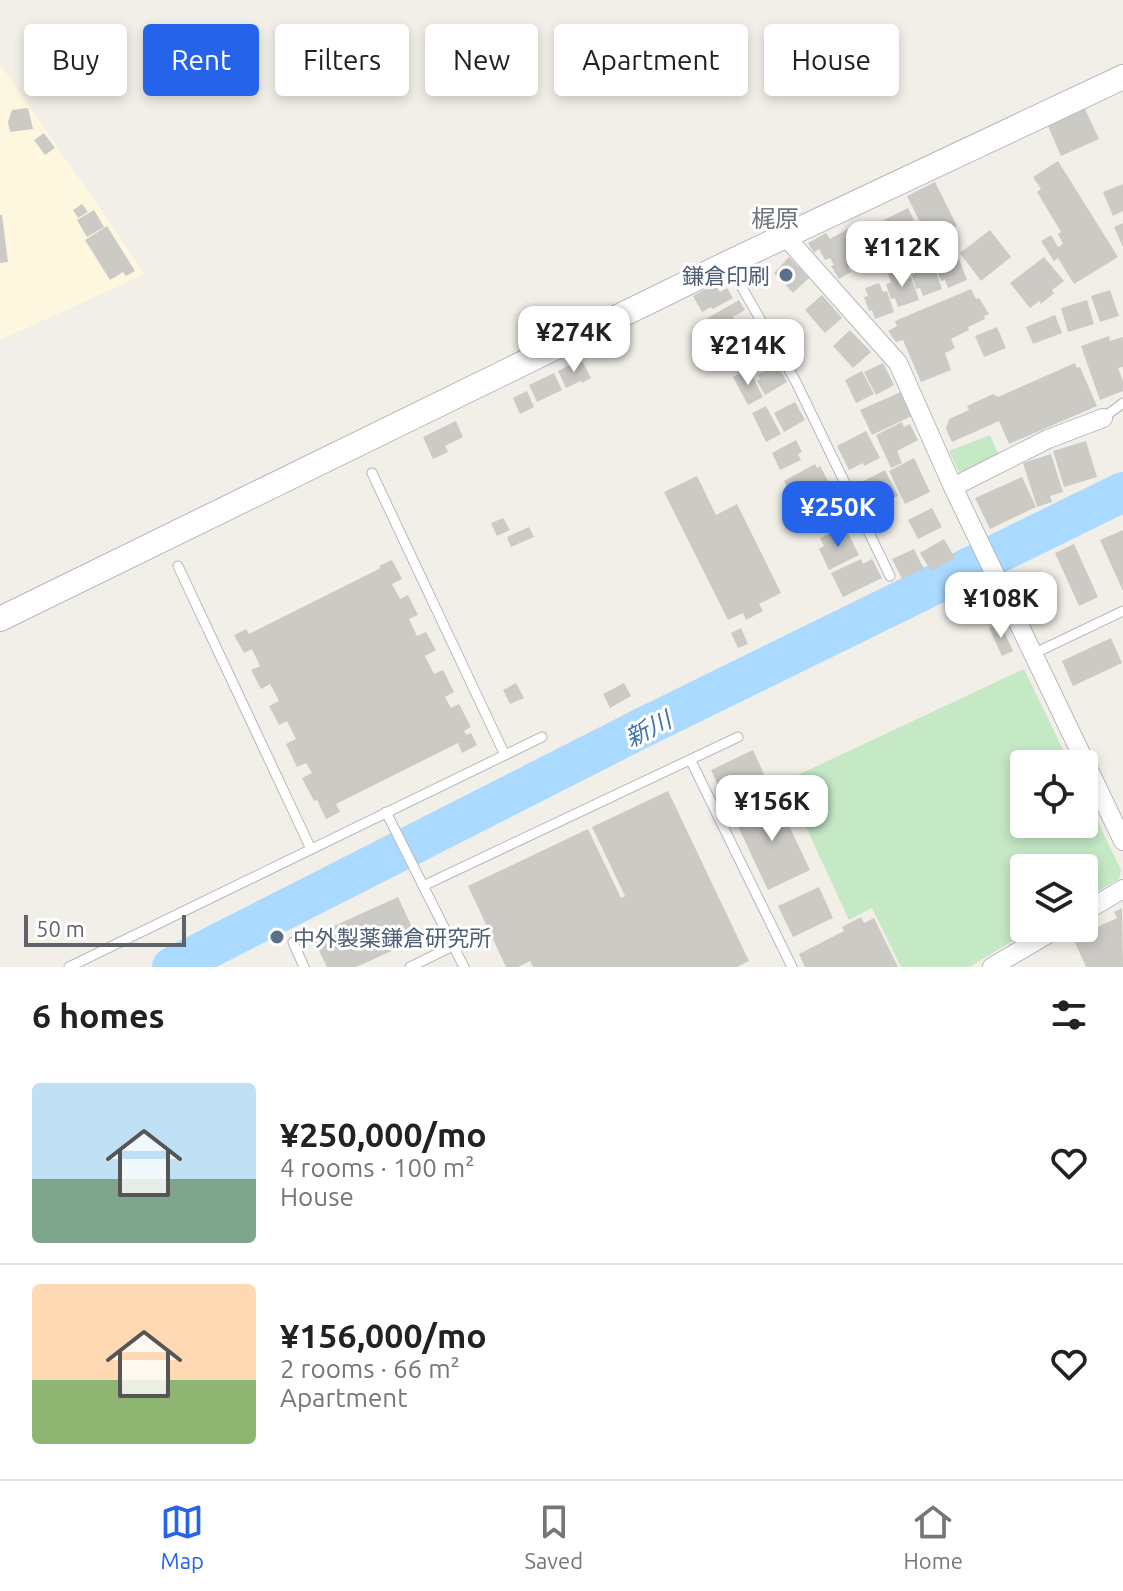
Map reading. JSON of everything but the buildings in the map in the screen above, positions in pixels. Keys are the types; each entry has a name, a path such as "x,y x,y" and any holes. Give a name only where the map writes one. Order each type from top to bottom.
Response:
{"street":[{"path":"0,619 728,263 1123,77"},
{"path":"785,236 898,363 953,487 1123,841"},
{"path":"953,487 1048,439 1103,418"},
{"path":"1098,904 1123,889"},
{"path":"992,967 1034,942"}],"lane":[{"path":"728,263 796,382 890,576"},
{"path":"1103,418 1123,403"},
{"path":"372,473 505,755"},
{"path":"178,566 311,849"},
{"path":"1033,654 1123,611"},
{"path":"69,967 542,737"},
{"path":"423,886 738,737"},
{"path":"691,761 792,967"},
{"path":"386,812 464,967"},
{"path":"293,942 304,967"},
{"path":"410,967 453,946"}],"shaded area":[{"path":"0,64 145,274 0,340"}],"green space":[{"path":"990,435 999,456 960,474 949,451"},
{"path":"1024,669 1063,750 1010,750 1010,838 1098,838 1098,822 1121,870 1119,879 1098,891 1098,854 1010,854 1011,942 969,967 901,967 872,908 849,920 785,781"}],"waterway":[{"name":"新川","path":"172,967 642,728 1123,492"}],"place":[{"name":"鎌倉印刷","path":"786,275"},
{"name":"中外製薬鎌倉研究所","path":"277,937"}],"district":[{"name":"梶原","path":"775,218"}]}
